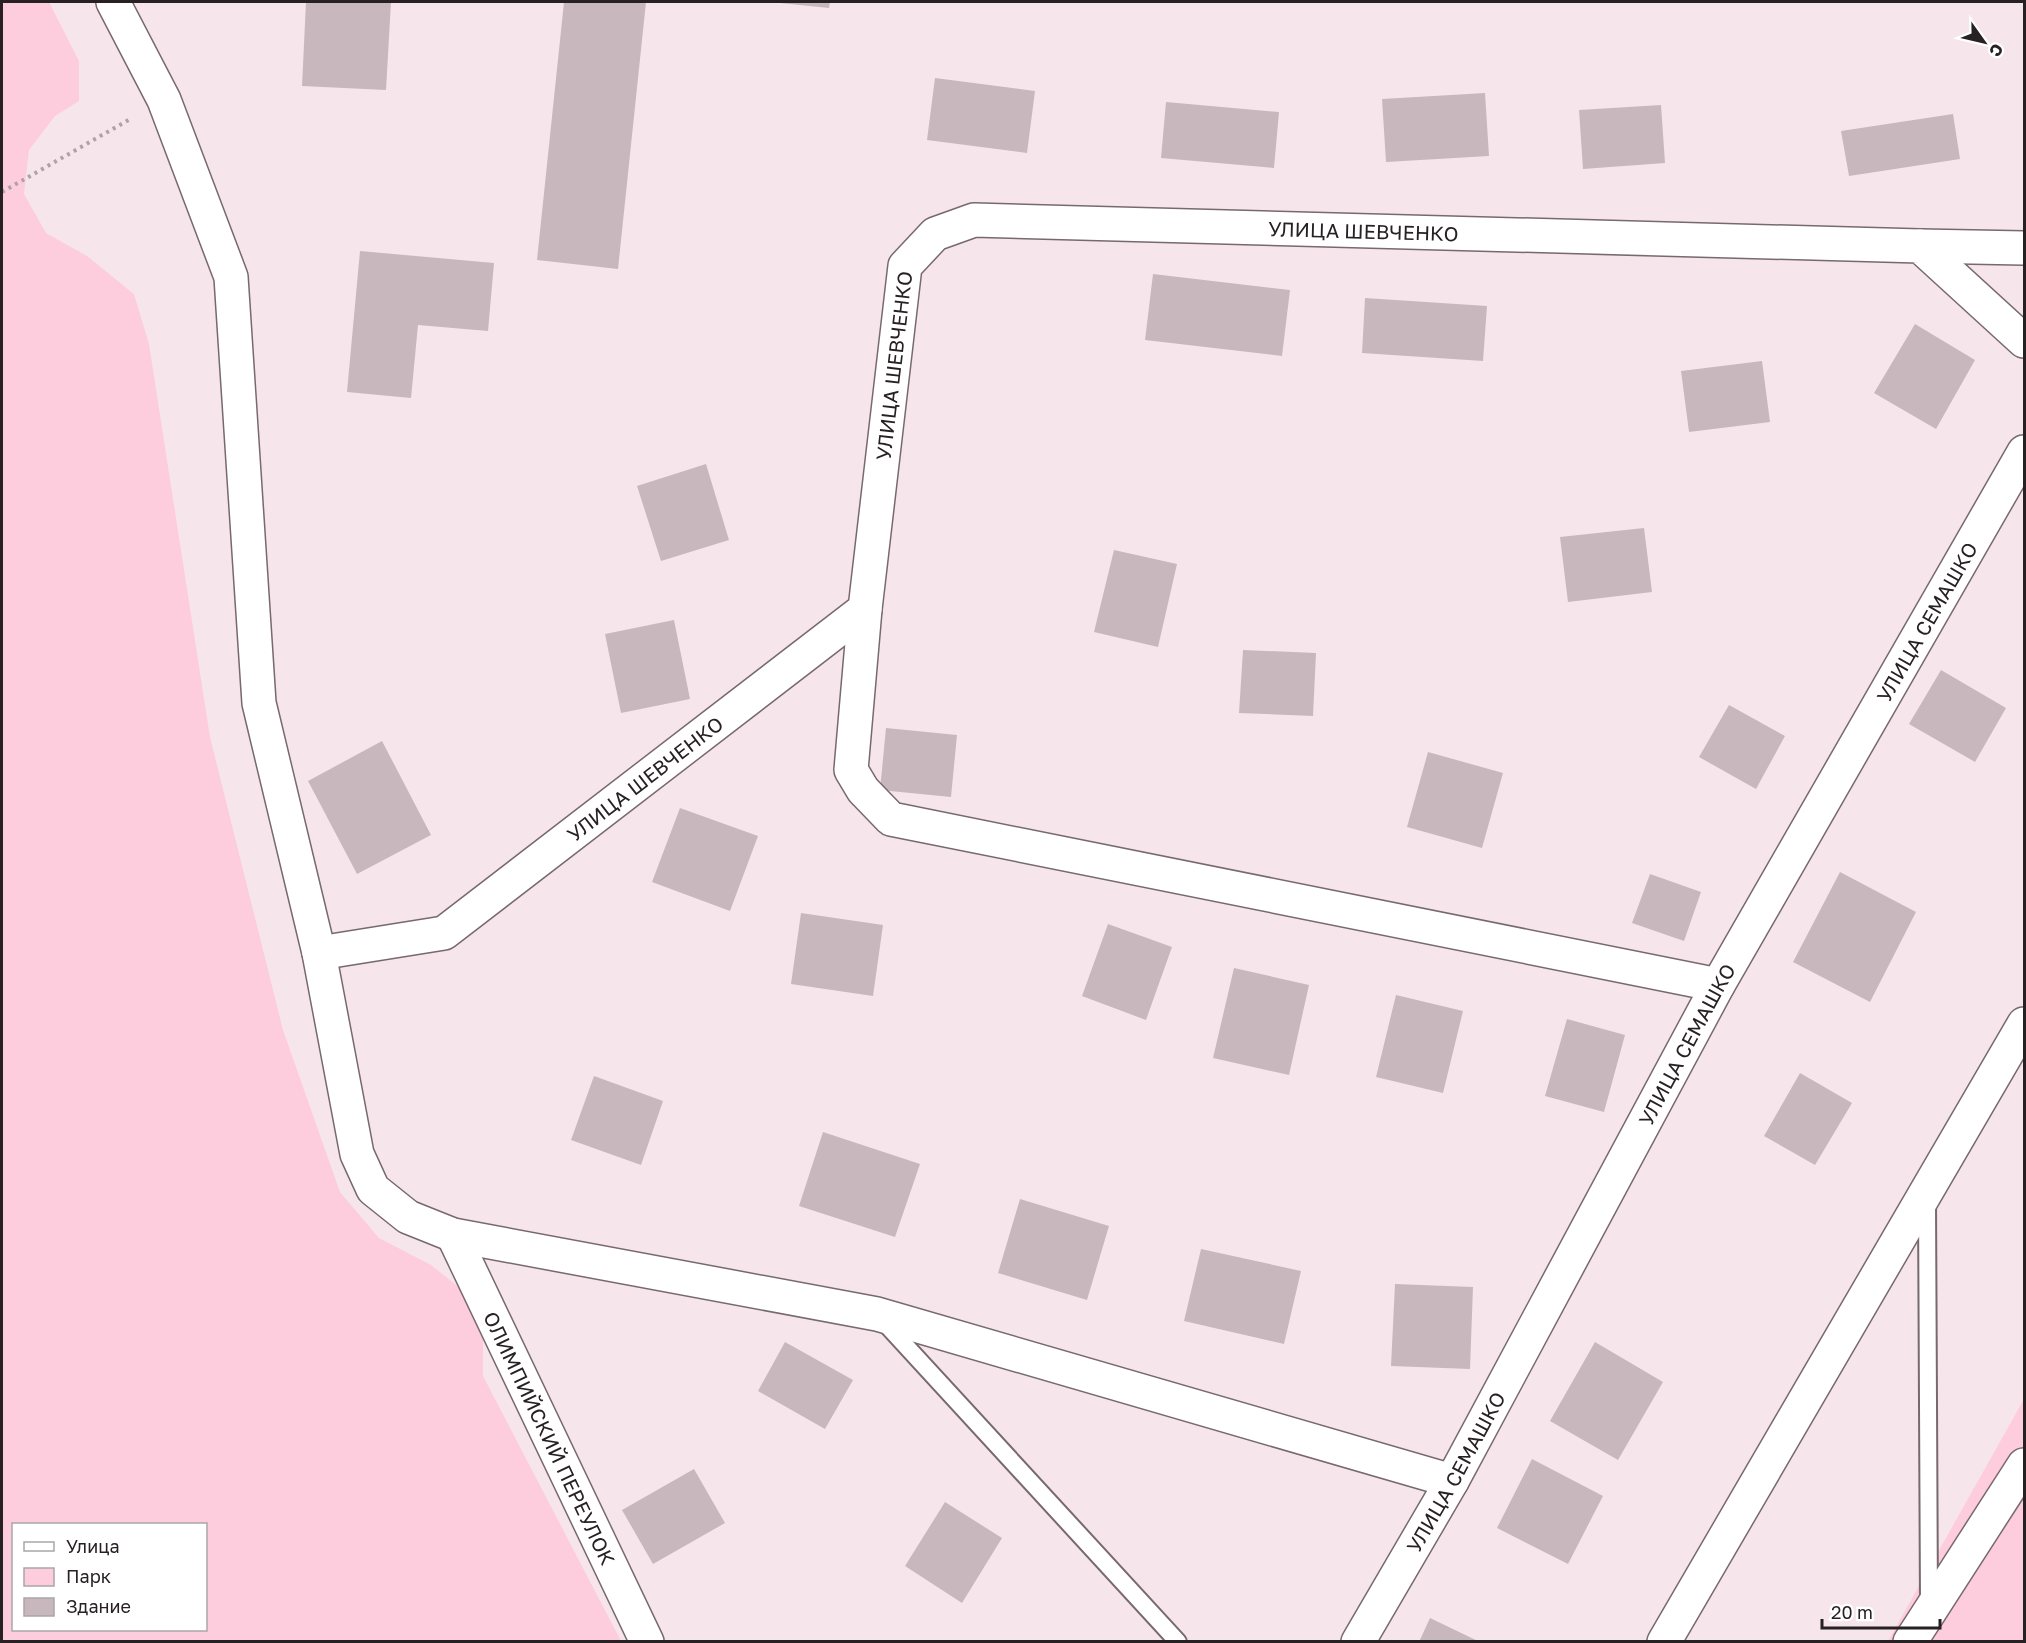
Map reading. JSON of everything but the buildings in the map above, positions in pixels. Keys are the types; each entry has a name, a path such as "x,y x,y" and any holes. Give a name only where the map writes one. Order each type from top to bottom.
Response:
{"street":[{"path":"113,2 164,100 231,277 260,703 318,953 357,1154 373,1190 408,1217 453,1235 877,1314 1452,1481"},
{"name":"УЛИЦА ШЕВЧЕНКО","path":"318,953 444,933 865,609 905,266 934,234 974,220 2025,248"},
{"path":"1920,246 2025,341"},
{"name":"УЛИЦА СЕМАШКО","path":"1359,1641 1452,1481 1718,985 2025,452"},
{"path":"865,609 851,770 863,790 891,819 1718,985"},
{"path":"1664,1641 2025,1024"},
{"name":"ОЛИМПИЙСКИЙ ПЕРЕУЛОК","path":"453,1235 647,1641"},
{"path":"1910,1641 2025,1465"}],"lane":[{"path":"1927,1191 1929,1612"},
{"path":"877,1314 1178,1641"}],"path":[{"path":"2,192 164,100"}],"green space":[{"path":"2,2 49,2 79,61 79,101 55,116 29,150 24,194 46,233 87,256 134,294 149,344 210,737 283,1030 340,1192 379,1238 431,1265 465,1292 483,1327 483,1376 621,1641 2,1642"},
{"path":"2024,1399 2024,1641 1888,1641"}]}
